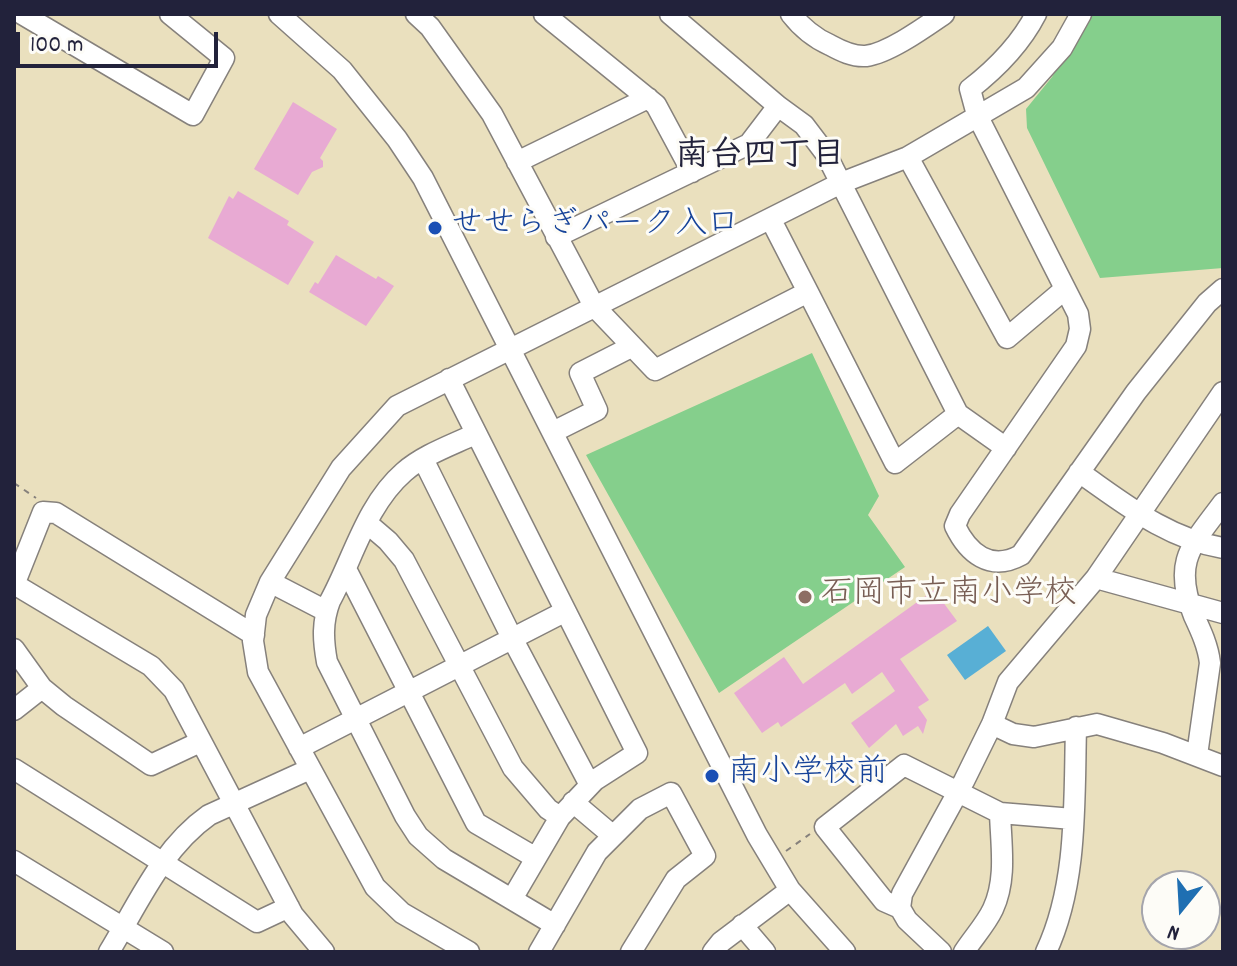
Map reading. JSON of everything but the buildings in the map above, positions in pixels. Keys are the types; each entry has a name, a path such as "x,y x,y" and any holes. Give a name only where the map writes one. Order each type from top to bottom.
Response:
{"street":[{"path":"22,14 193,115 224,58 170,14"},
{"path":"279,14 342,70 397,139 423,178 772,862 790,890 845,952"},
{"path":"416,14 430,27 492,114 594,306 655,370 808,292"},
{"path":"544,14 656,105 692,172"},
{"path":"670,14 804,125 826,154 958,414 1006,448"},
{"path":"791,14 807,32 823,42 848,54 864,56 879,53 944,14"},
{"path":"1036,14 1015,49 994,71 970,89 977,115 1078,314 1080,329 1076,346 955,526 966,548 980,556 1003,560 1021,555 1145,381 1207,303 1223,289"},
{"path":"469,952 433,943 375,887 258,672 254,635 256,615 270,582 322,495 362,442 397,406 841,183 908,157 977,115 1005,102 1044,71 1062,48 1081,14"},
{"path":"517,162 648,98"},
{"path":"556,237 749,144 778,106"},
{"path":"908,157 1007,338 1065,289"},
{"path":"771,220 895,463 958,414"},
{"path":"553,432 597,410 580,373 631,347"},
{"path":"449,379 637,753 590,785 566,809 512,899"},
{"path":"900,908 902,894 992,724 1008,682 1096,578 1223,392"},
{"path":"475,434 423,459 398,479 380,501 326,611 323,642 327,662 418,836 444,859 555,925"},
{"path":"423,459 590,785"},
{"path":"1079,472 1140,515 1194,543 1223,548"},
{"path":"1197,755 1210,663 1209,650 1185,593 1185,559 1223,503"},
{"path":"254,635 56,513 43,512 14,584 151,666 174,690 289,907 324,952"},
{"path":"367,523 404,560 462,665 513,768 548,809 566,809 612,835"},
{"path":"347,571 476,823 536,858"},
{"path":"1096,578 1223,613"},
{"path":"270,582 326,611"},
{"path":"299,748 564,612"},
{"path":"14,649 42,688 151,765 200,742"},
{"path":"14,710 42,688"},
{"path":"992,724 1013,734 1034,737 1097,724 1163,743 1223,766"},
{"path":"1046,952 1061,914 1073,819 1076,727"},
{"path":"941,952 907,920 900,908 884,901 825,827 904,765 1000,813 1073,819"},
{"path":"14,769 257,922 289,907"},
{"path":"109,952 162,862 197,824 209,815 310,769"},
{"path":"539,952 597,852 640,809 671,793 705,856 676,879 631,952"},
{"path":"964,952 992,912 999,892 1002,868 1000,813"},
{"path":"14,861 163,952"},
{"path":"713,952 742,925 790,890"},
{"path":"742,925 765,952"}],"path":[{"path":"14,483 40,500 43,512"},
{"path":"772,862 817,829 825,827"}],"green space":[{"path":"1091,14 1223,14 1223,268 1100,278 1027,128 1026,109 1052,77"},
{"path":"812,353 879,496 868,515 905,567 719,693 586,455"}],"water":[{"path":"988,626 1006,651 965,680 947,655"}],"place":[{"name":"せせらぎパーク入口","path":"435,228"},
{"name":"石岡市立南小学校","path":"805,597"},
{"name":"南小学校前","path":"712,776"}],"district":[{"name":"南台四丁目","path":"760,159"}]}
